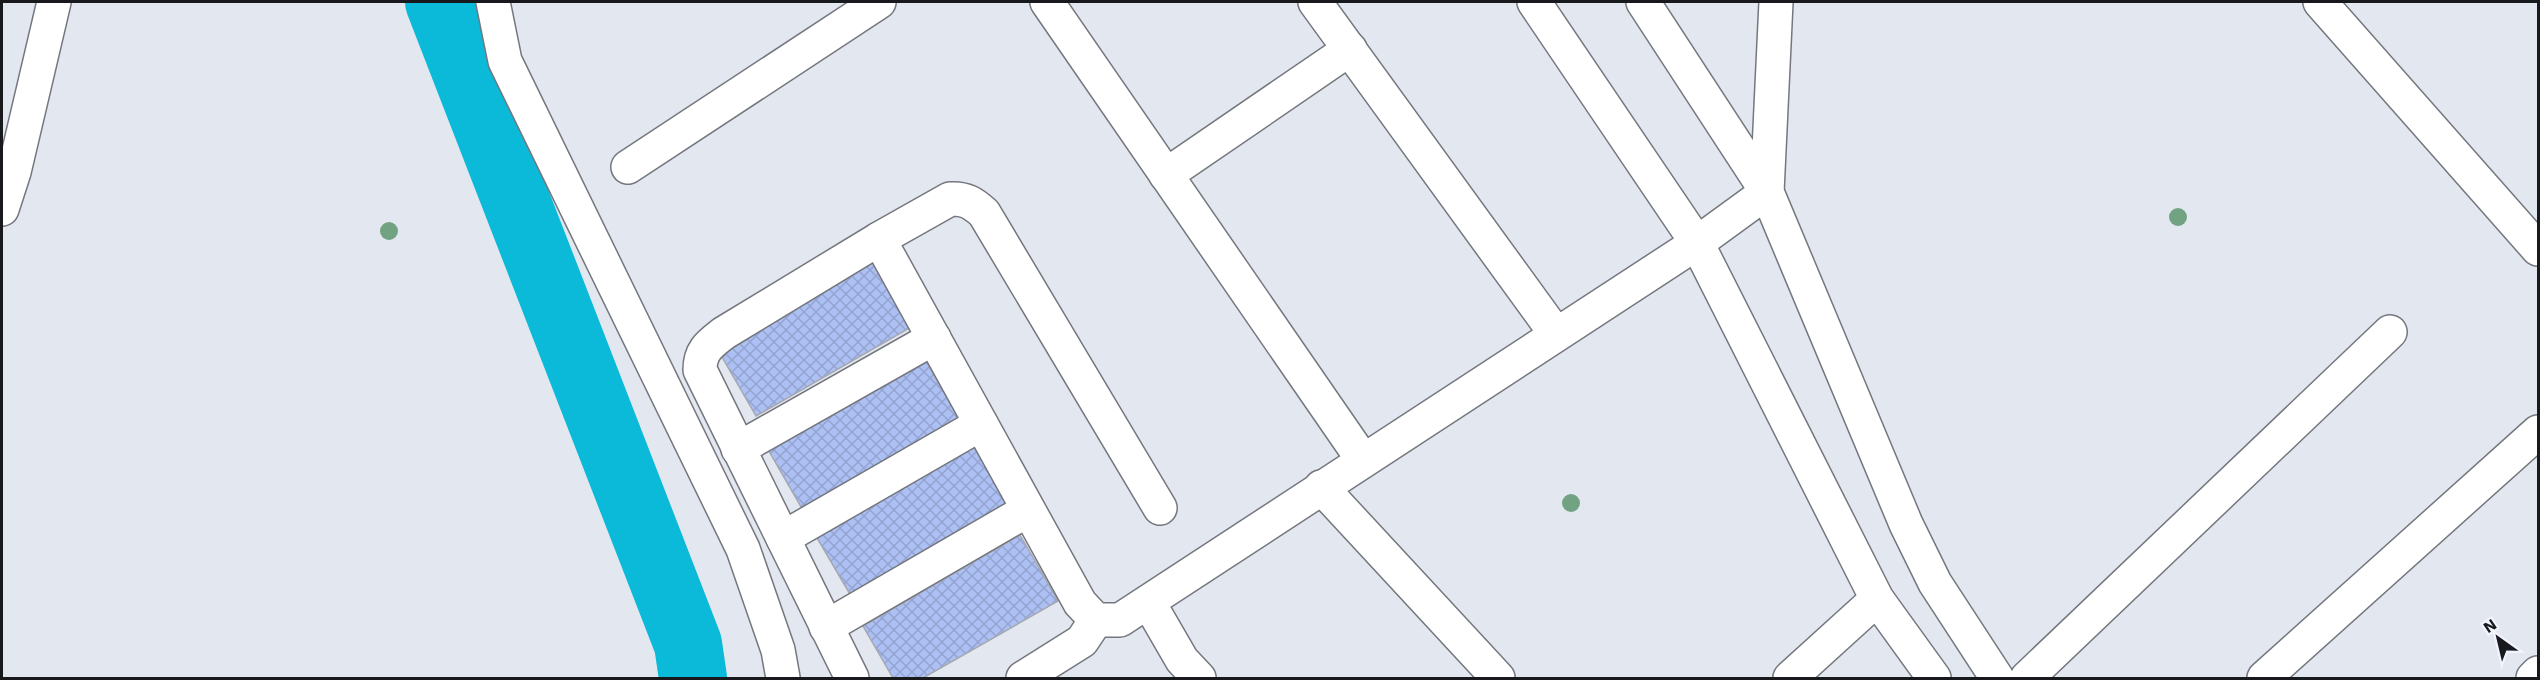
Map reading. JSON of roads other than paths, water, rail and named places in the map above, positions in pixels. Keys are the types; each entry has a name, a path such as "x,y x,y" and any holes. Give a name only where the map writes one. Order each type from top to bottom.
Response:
{"street":[{"path":"2,209 14,172 54,2"},
{"path":"493,2 506,61 743,549 778,650 783,678"},
{"path":"628,166 879,2"},
{"path":"1047,2 1363,460"},
{"path":"1315,2 1556,334"},
{"path":"1534,2 1697,243 1877,599 1934,678"},
{"path":"1643,2 1767,192 1906,524 1935,584 1997,678"},
{"path":"1767,192 1776,2"},
{"path":"2320,2 2538,249"},
{"path":"1167,175 1350,49"},
{"path":"879,239 1080,603 1096,620 1120,620 1697,243 1767,192"},
{"path":"852,678 700,370 700,356 724,333 879,239 950,199 959,198 971,202 984,213 1160,508"},
{"path":"2027,678 2390,332"},
{"path":"738,449 934,338"},
{"path":"783,538 981,424"},
{"path":"2265,678 2538,432"},
{"path":"1321,487 1498,678"},
{"path":"826,627 1028,510"},
{"path":"1790,678 1877,599"},
{"path":"1149,603 1182,660 1199,678"},
{"path":"1023,678 1082,641 1096,620"},
{"path":"2533,678 2538,673"}],"waterway":[{"path":"439,2 688,644 693,678"}]}
